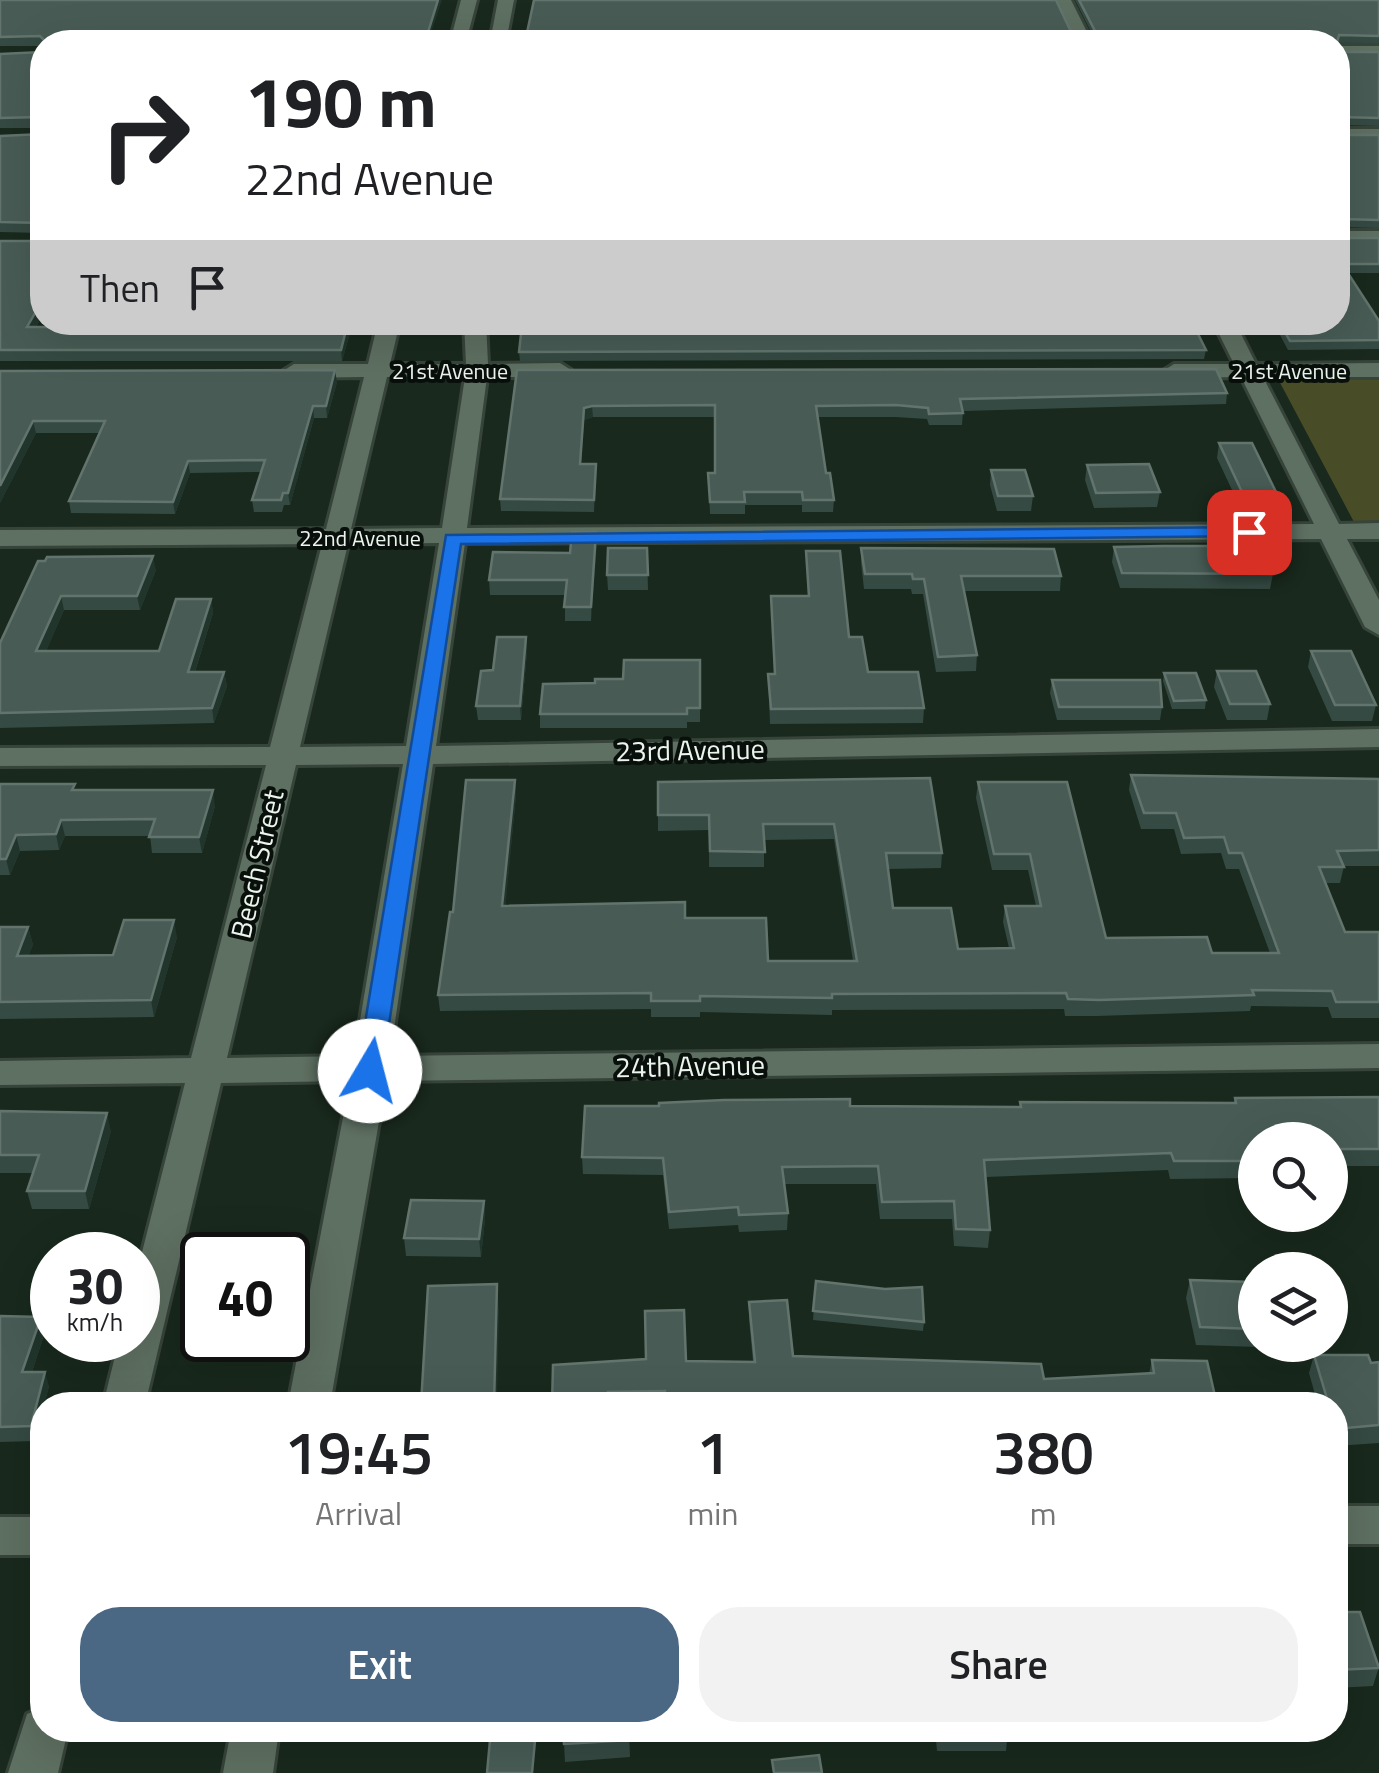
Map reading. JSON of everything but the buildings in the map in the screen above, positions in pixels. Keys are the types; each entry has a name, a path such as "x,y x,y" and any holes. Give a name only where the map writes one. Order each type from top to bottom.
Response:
{"street":[{"path":"461,30 469,0"},
{"path":"500,30 506,0"},
{"path":"1064,0 1078,30"},
{"path":"1350,50 1379,50"},
{"path":"1350,134 1379,134"},
{"path":"1350,237 1379,238"},
{"name":"Beech Street","path":"127,1392 386,335"},
{"path":"311,1392 370,1071 453,539 477,370 475,335"},
{"path":"1230,335 1379,627"},
{"name":"21st Avenue","path":"278,371 576,370"},
{"name":"21st Avenue","path":"1150,371 1379,370"},
{"name":"22nd Avenue","path":"0,538 1379,532"},
{"name":"23rd Avenue","path":"0,757 1379,738"},
{"name":"24th Avenue","path":"0,1073 1379,1056"},
{"path":"1348,1525 1379,1525"},
{"path":"0,1536 30,1536"},
{"path":"33,1773 41,1742"},
{"path":"248,1773 253,1742"}],"green space":[{"path":"1277,377 1379,377 1379,522 1354,522"}],"route":[{"path":"370,1071 453,539 1249,532"}]}
